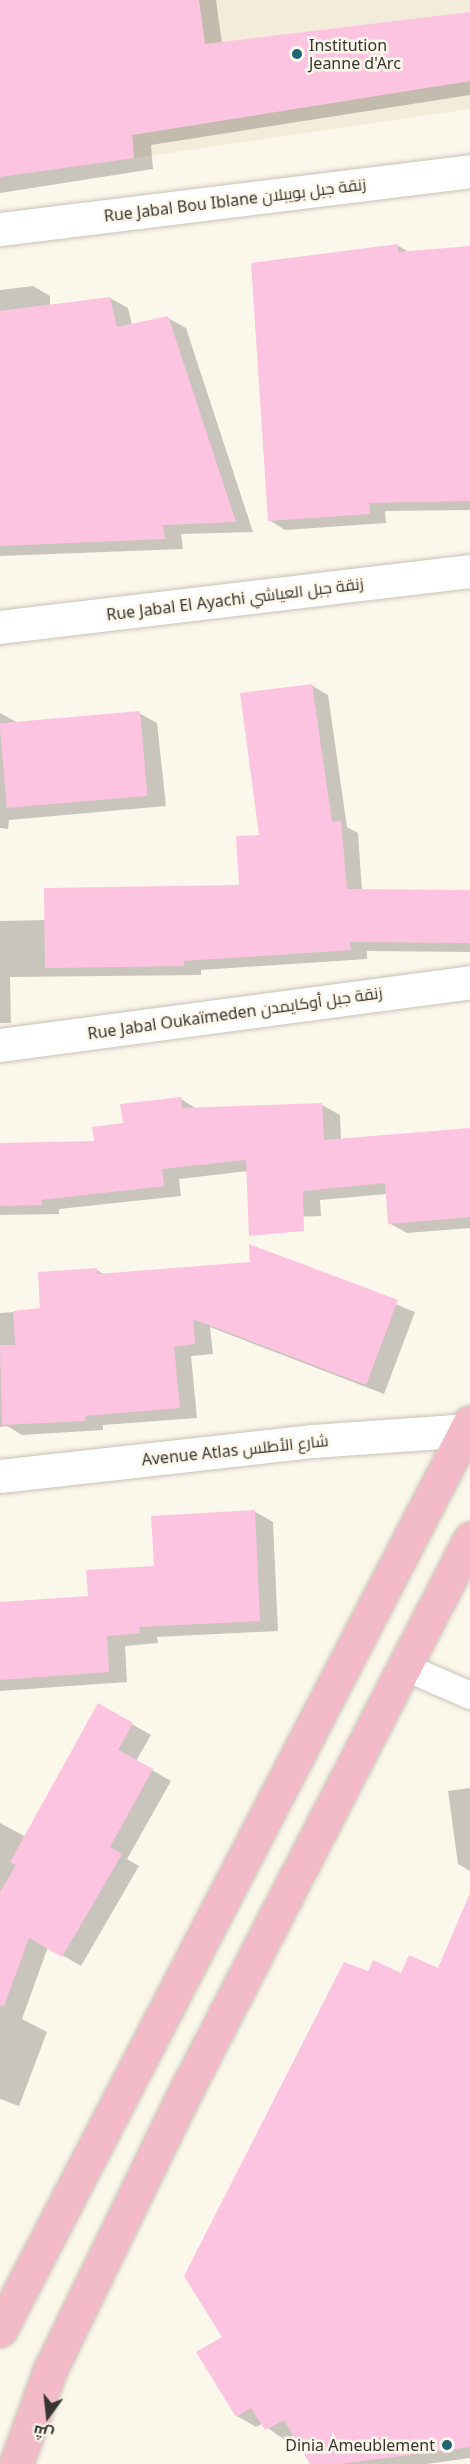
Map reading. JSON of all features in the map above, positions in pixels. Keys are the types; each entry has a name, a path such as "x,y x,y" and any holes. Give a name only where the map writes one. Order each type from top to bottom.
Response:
{"main road":[{"path":"0,2330 469,1427"},
{"path":"16,2464 35,2406 68,2332 403,1666 470,1539"}],"street":[{"name":"Rue Jabal Bou Iblane زنقة جبل بويبلان","path":"0,229 470,171"},
{"name":"Rue Jabal El Ayachi زنقة جبل العياشي","path":"0,627 470,571"},
{"name":"Rue Jabal Oukaïmeden زنقة جبل أوكايمدن","path":"0,1045 470,982"},
{"name":"Avenue Atlas شارع الأطلس","path":"0,1476 313,1441 469,1427"}],"lane":[{"path":"403,1666 470,1695"}],"shaded area":[{"name":"Institution Jeanne d'Arc","path":"118,0 470,0 470,109 134,158"}],"building":[{"path":"0,0 199,0 205,44 470,12 470,81 132,135 134,158 0,177"},
{"path":"398,244 398,252 470,246 470,501 369,503 370,514 268,521 251,263"},
{"path":"110,297 117,327 168,316 236,522 163,525 165,539 0,546 0,311"},
{"path":"312,684 332,822 341,821 347,889 470,890 470,943 350,942 351,950 184,961 184,966 45,968 44,888 239,885 236,836 259,835 240,693"},
{"path":"140,711 147,796 7,808 0,723"},
{"path":"181,1097 182,1108 322,1103 324,1140 470,1128 470,1217 388,1224 385,1183 303,1191 304,1231 249,1236 246,1160 162,1169 164,1186 41,1200 42,1205 0,1206 0,1143 94,1141 92,1127 123,1123 120,1104"},
{"path":"249,1244 398,1300 366,1385 193,1319 195,1344 174,1347 180,1408 85,1416 86,1421 2,1425 0,1345 15,1345 13,1311 40,1308 38,1272 97,1268 97,1274 250,1262"},
{"path":"255,1510 260,1621 139,1627 140,1633 107,1636 109,1672 0,1680 0,1602 88,1596 86,1570 154,1566 151,1516"},
{"path":"98,1703 133,1723 118,1750 153,1769 110,1847 122,1854 62,1957 29,1938 4,2006 0,2005 0,1892 16,1865 10,1862"},
{"path":"470,1893 470,2447 339,2464 310,2464 284,2420 265,2430 251,2408 236,2417 196,2352 222,2337 184,2276 344,1962 368,1971 373,1960 401,1973 409,1955 438,1968"}],"place":[{"name":"Institution Jeanne d'Arc","path":"297,54"},
{"name":"Dinia Ameublement","path":"447,2445"}]}
